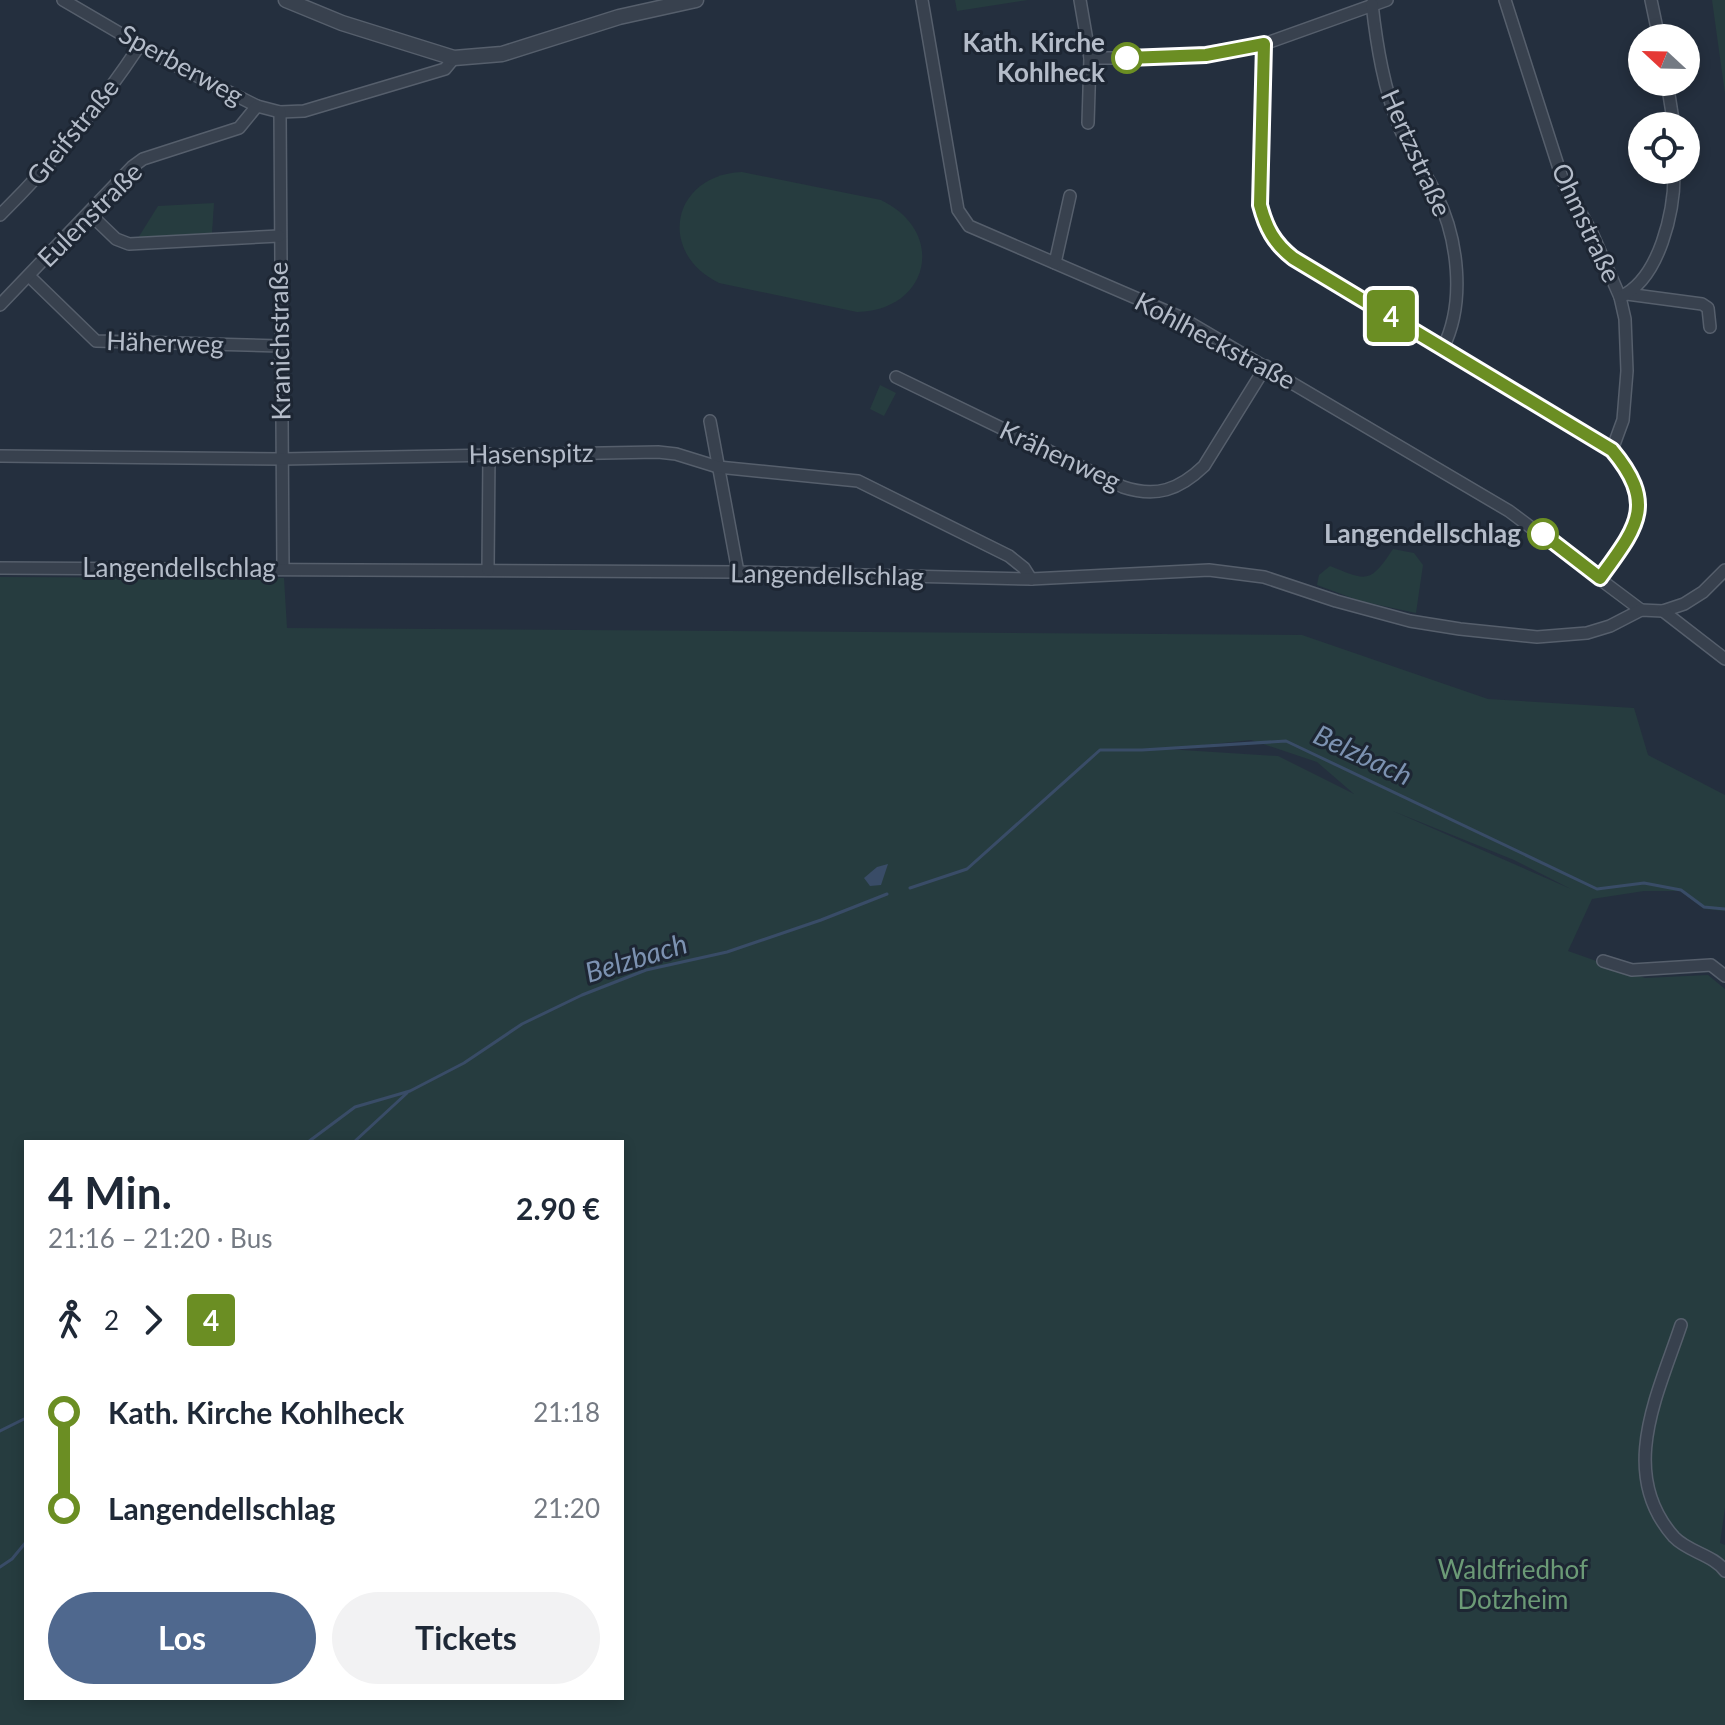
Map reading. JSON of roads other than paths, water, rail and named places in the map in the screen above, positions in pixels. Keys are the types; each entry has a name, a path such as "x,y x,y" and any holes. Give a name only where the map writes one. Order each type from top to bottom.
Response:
{"street":[{"name":"Sperberweg","path":"63,0 169,62 257,106"},
{"path":"286,0 355,27 454,58 502,54 619,17 696,0"},
{"name":"Kohlheckstraße","path":"922,0 958,210 969,226 1180,317 1266,366 1509,511 1641,610"},
{"path":"1080,0 1090,58 1088,123"},
{"path":"1090,58 1171,58 1264,44 1387,0"},
{"name":"Ohmstraße","path":"1505,0 1563,181 1624,296 1627,371 1623,420 1612,450"},
{"path":"1651,0 1656,24"},
{"name":"Hertzstraße","path":"1372,4 1378,53 1391,106 1412,155 1437,194 1453,242 1456,297 1450,334 1443,348"},
{"path":"1264,44 1260,205 1271,235 1293,258 1612,450 1635,482 1639,501 1637,521 1628,539 1600,578"},
{"name":"Greifstraße","path":"0,215 50,164 86,121 140,45"},
{"path":"257,106 280,112 304,111 445,69 454,58"},
{"name":"Eulenstraße","path":"0,305 137,163 239,128 257,106"},
{"name":"Kranichstraße","path":"280,112 283,569"},
{"path":"1624,296 1642,281 1660,248 1672,207 1673,184"},
{"path":"1055,263 1070,196"},
{"path":"90,214 116,239 129,244 279,236"},
{"name":"Häherweg","path":"29,276 96,341 280,346"},
{"path":"1624,296 1702,304 1708,308 1710,327"},
{"name":"Krähenweg","path":"896,377 1123,487 1151,493 1175,488 1191,479 1204,466 1266,366"},
{"path":"710,421 738,572"},
{"path":"488,570 489,454"},
{"name":"Hasenspitz","path":"0,456 282,459 676,454 718,467 858,481 1009,556 1024,568 1031,579"},
{"name":"Langendellschlag","path":"0,568 738,572 1031,579 1209,570 1234,572 1295,586 1336,601 1410,621 1537,637 1587,633 1610,626 1641,610"},
{"path":"1641,610 1663,611 1684,604 1703,592 1725,570"},
{"path":"1663,611 1725,659"},
{"path":"1603,961 1632,970 1711,965 1725,976"},
{"path":"1681,1325 1649,1426 1644,1473 1657,1510 1677,1539 1725,1571"}],"water":[{"path":"888,864 881,885 870,886 864,878 877,867"}],"waterway":[{"name":"Belzbach","path":"910,888 967,869 1100,750 1286,741 1597,889 1644,883 1681,890 1704,907 1725,909"},
{"name":"Belzbach","path":"311,1140 355,1107 410,1091 464,1063 522,1024 582,995 646,970 727,952 887,894"},
{"path":"356,1140 407,1093"},
{"path":"0,1431 24,1419"},
{"path":"0,1567 24,1544"}],"place":[{"name":"Kath. Kirche Kohlheck","path":"1127,58"},
{"name":"Langendellschlag","path":"1543,534"}],"park label":[{"name":"Waldfriedhof Dotzheim","path":"1513,1585"}]}
